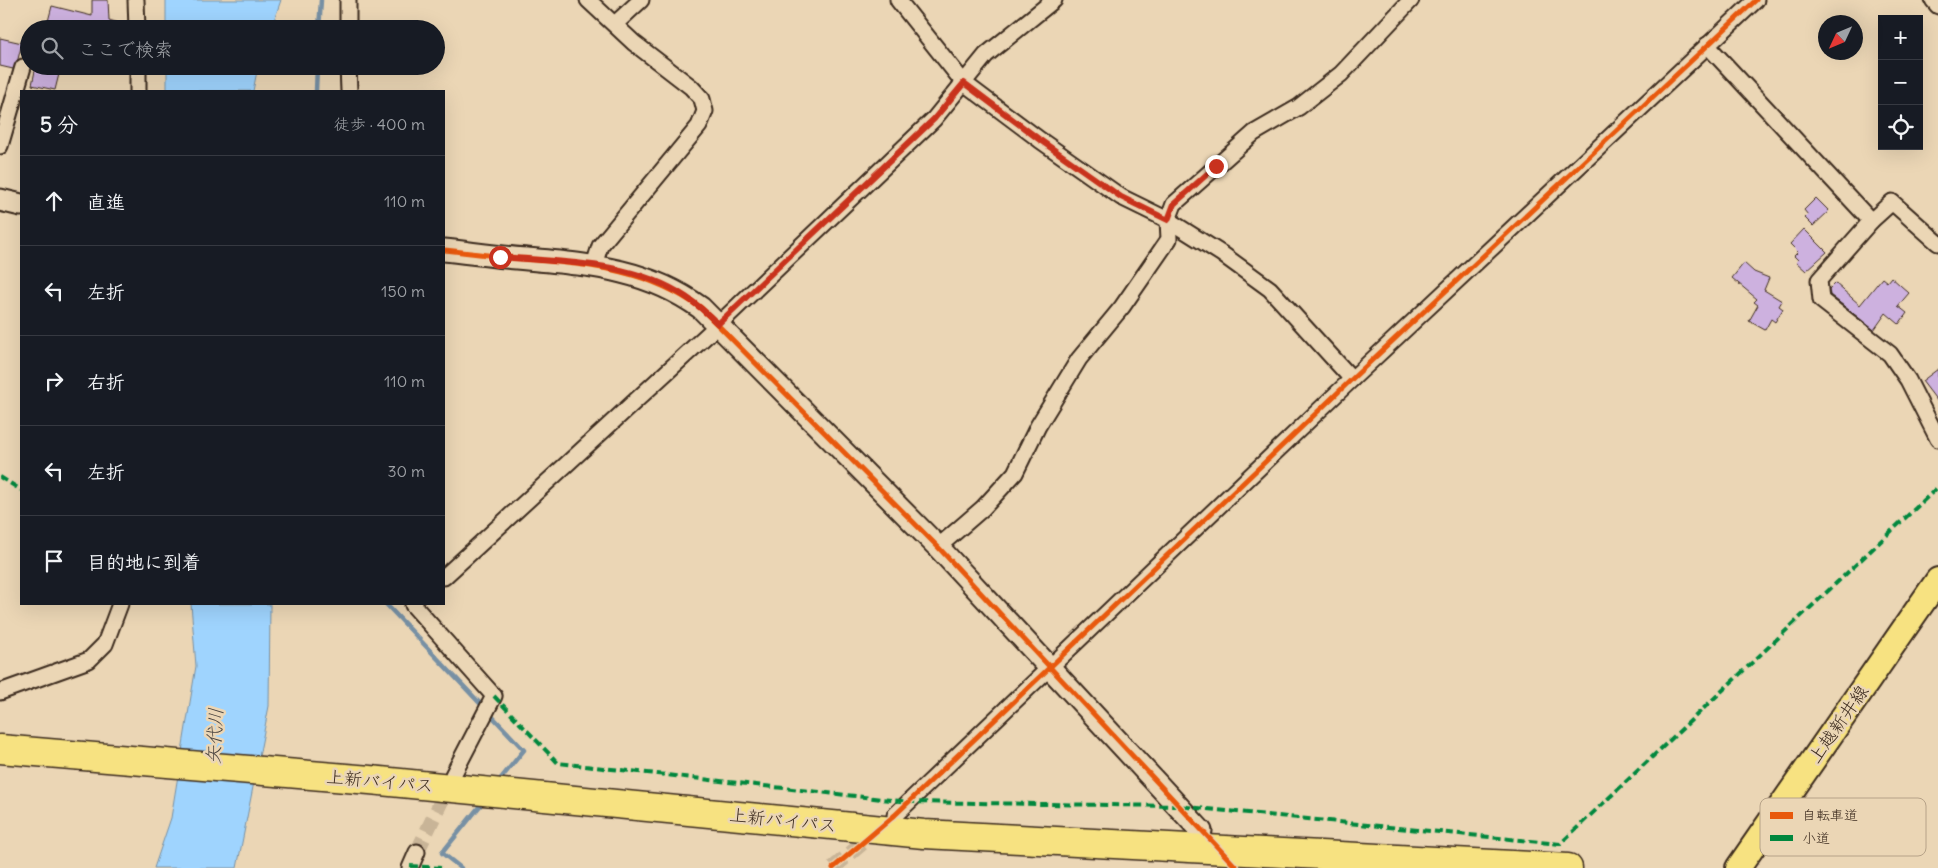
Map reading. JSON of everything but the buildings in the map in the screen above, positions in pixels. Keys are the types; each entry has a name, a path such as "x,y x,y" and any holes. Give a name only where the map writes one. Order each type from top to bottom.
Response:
{"highway":[{"name":"上新バイパス","path":"0,750 370,780 924,834 1568,868"}],"main road":[{"name":"上越新井線","path":"1787,798 1938,580"},
{"name":"上越新井線","path":"1738,868 1760,836"}],"street":[{"path":"136,0 137,20"},
{"path":"348,0 348,20"},
{"path":"588,0 634,43 691,87 702,98 705,110 699,126 600,246 594,265"},
{"path":"615,24 641,0"},
{"path":"898,0 964,83 1121,197 1168,220 1222,254 1270,289 1352,379"},
{"path":"445,576 718,324 934,119 986,55 1054,0"},
{"path":"938,547 983,508 1015,473 1038,426 1079,359 1122,307 1169,239 1168,220 1174,204 1254,134 1299,107 1341,74 1411,0"},
{"path":"895,815 1352,379 1756,0"},
{"path":"1933,0 1938,6"},
{"path":"1707,45 1871,222"},
{"path":"0,146 21,75"},
{"path":"138,75 138,90"},
{"path":"348,75 348,90"},
{"path":"0,200 20,205"},
{"path":"1938,243 1892,202 1871,222 1819,280 1821,300 1890,354 1908,380 1938,439"},
{"path":"445,250 594,265 631,273 652,280 684,296 701,308 938,547 1201,831"},
{"path":"0,692 89,660 105,644 120,605"},
{"path":"413,605 494,696 453,775"},
{"path":"410,868 417,852"}],"water":[{"path":"166,0 281,0 274,20 166,20"},
{"path":"167,75 256,75 253,90 167,90"},
{"name":"矢代川","path":"191,605 270,605 269,706 237,868 154,868 171,818 196,666"}],"waterway":[{"path":"320,20 321,0"},
{"path":"316,90 317,75"},
{"path":"387,605 524,750 498,782"},
{"path":"461,868 442,853 483,802"}],"tunnel":[{"path":"417,852 450,783"},
{"path":"833,868 878,830"},
{"path":"1212,843 1237,868"}],"marked path":[{"path":"0,477 20,489"},
{"path":"494,696 558,763 909,802 1177,806 1560,844 1938,487"},
{"path":"410,866 441,868"}],"cycle path":[{"path":"833,868 895,815 1352,379 1756,0"},
{"path":"445,250 574,264 618,271 660,285 681,295 701,308 938,547 1237,868"}],"route":[{"path":"500,257 594,265 631,273 652,280 684,296 701,308 718,324 934,119 964,83 1121,197 1168,220 1174,204 1216,166"}]}
